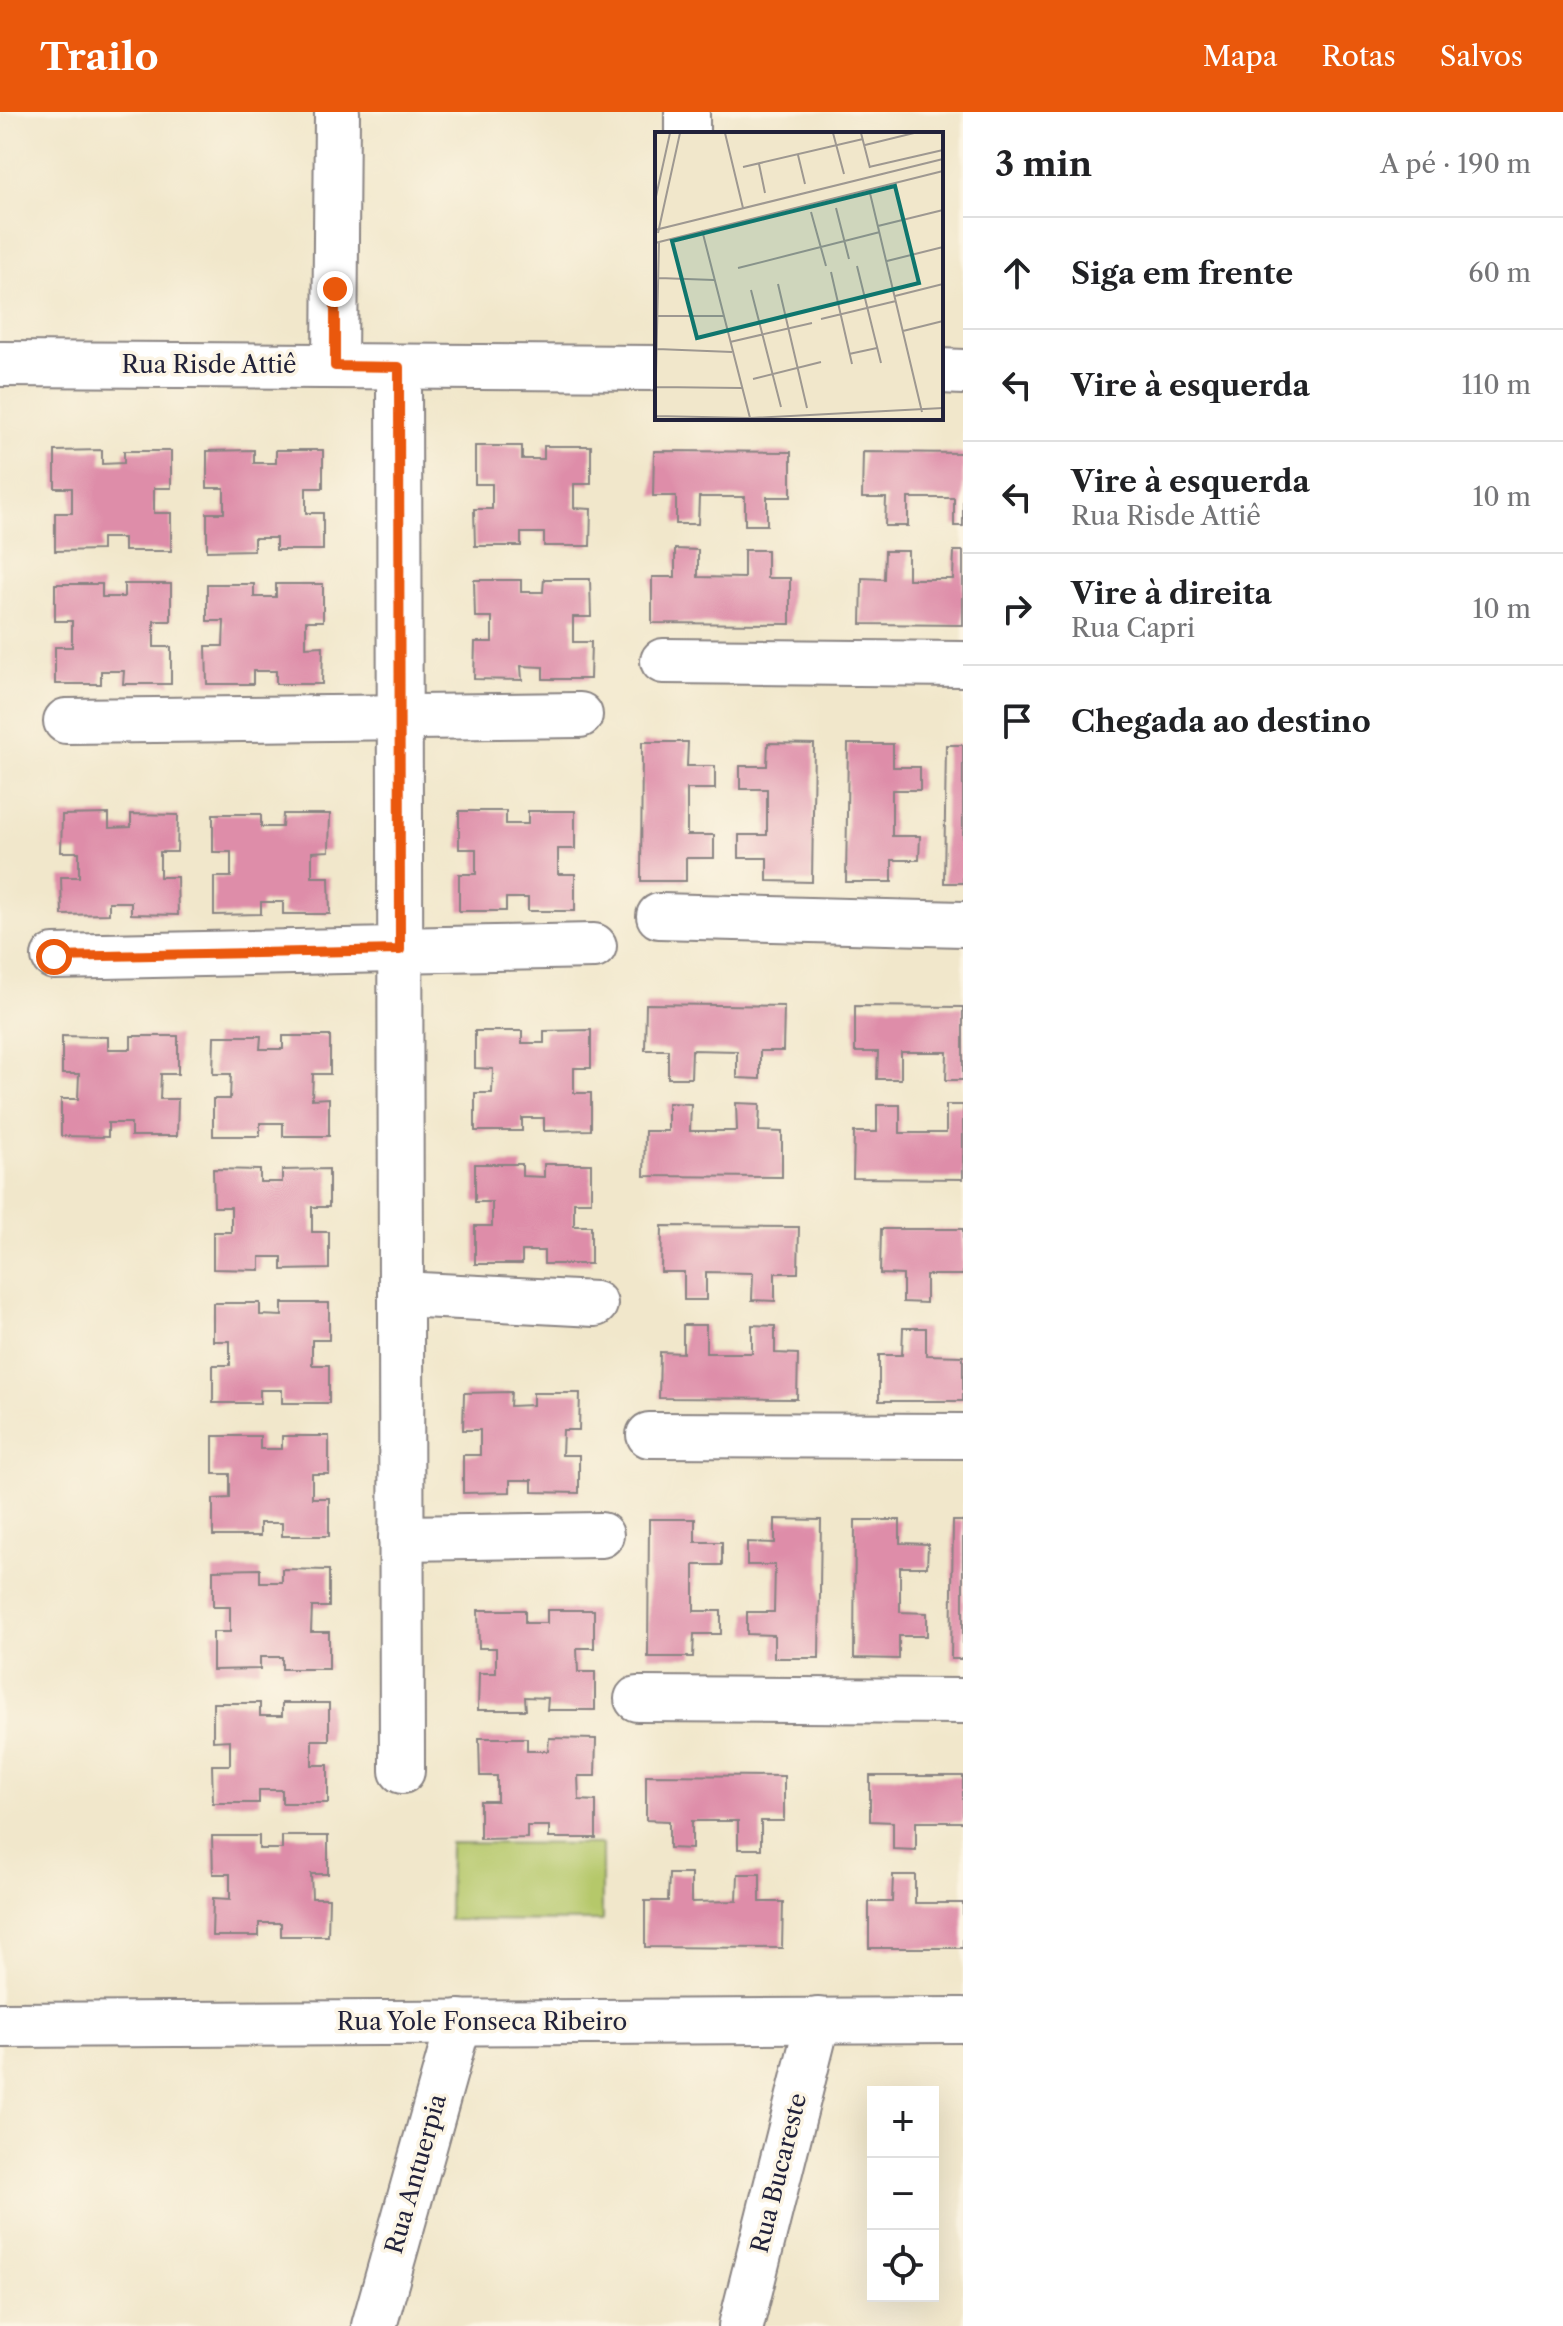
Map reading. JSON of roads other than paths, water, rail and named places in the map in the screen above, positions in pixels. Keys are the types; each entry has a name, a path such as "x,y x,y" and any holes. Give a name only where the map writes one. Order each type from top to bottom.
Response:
{"street":[{"path":"335,366 337,112"},
{"name":"Rua Risde Attiê","path":"0,364 655,368"},
{"path":"399,367 402,1771"},
{"path":"943,371 963,372"},
{"path":"663,661 963,664"},
{"path":"66,721 580,715"},
{"path":"659,916 963,924"},
{"path":"54,957 594,946"},
{"path":"401,1294 595,1304"},
{"path":"649,1435 963,1436"},
{"path":"401,1538 601,1535"},
{"path":"637,1699 963,1701"},
{"name":"Rua Bucareste","path":"741,2326 818,2020"},
{"name":"Rua Yole Fonseca Ribeiro","path":"0,2025 963,2020"},
{"name":"Rua Antuerpia","path":"374,2326 459,2022"}]}
